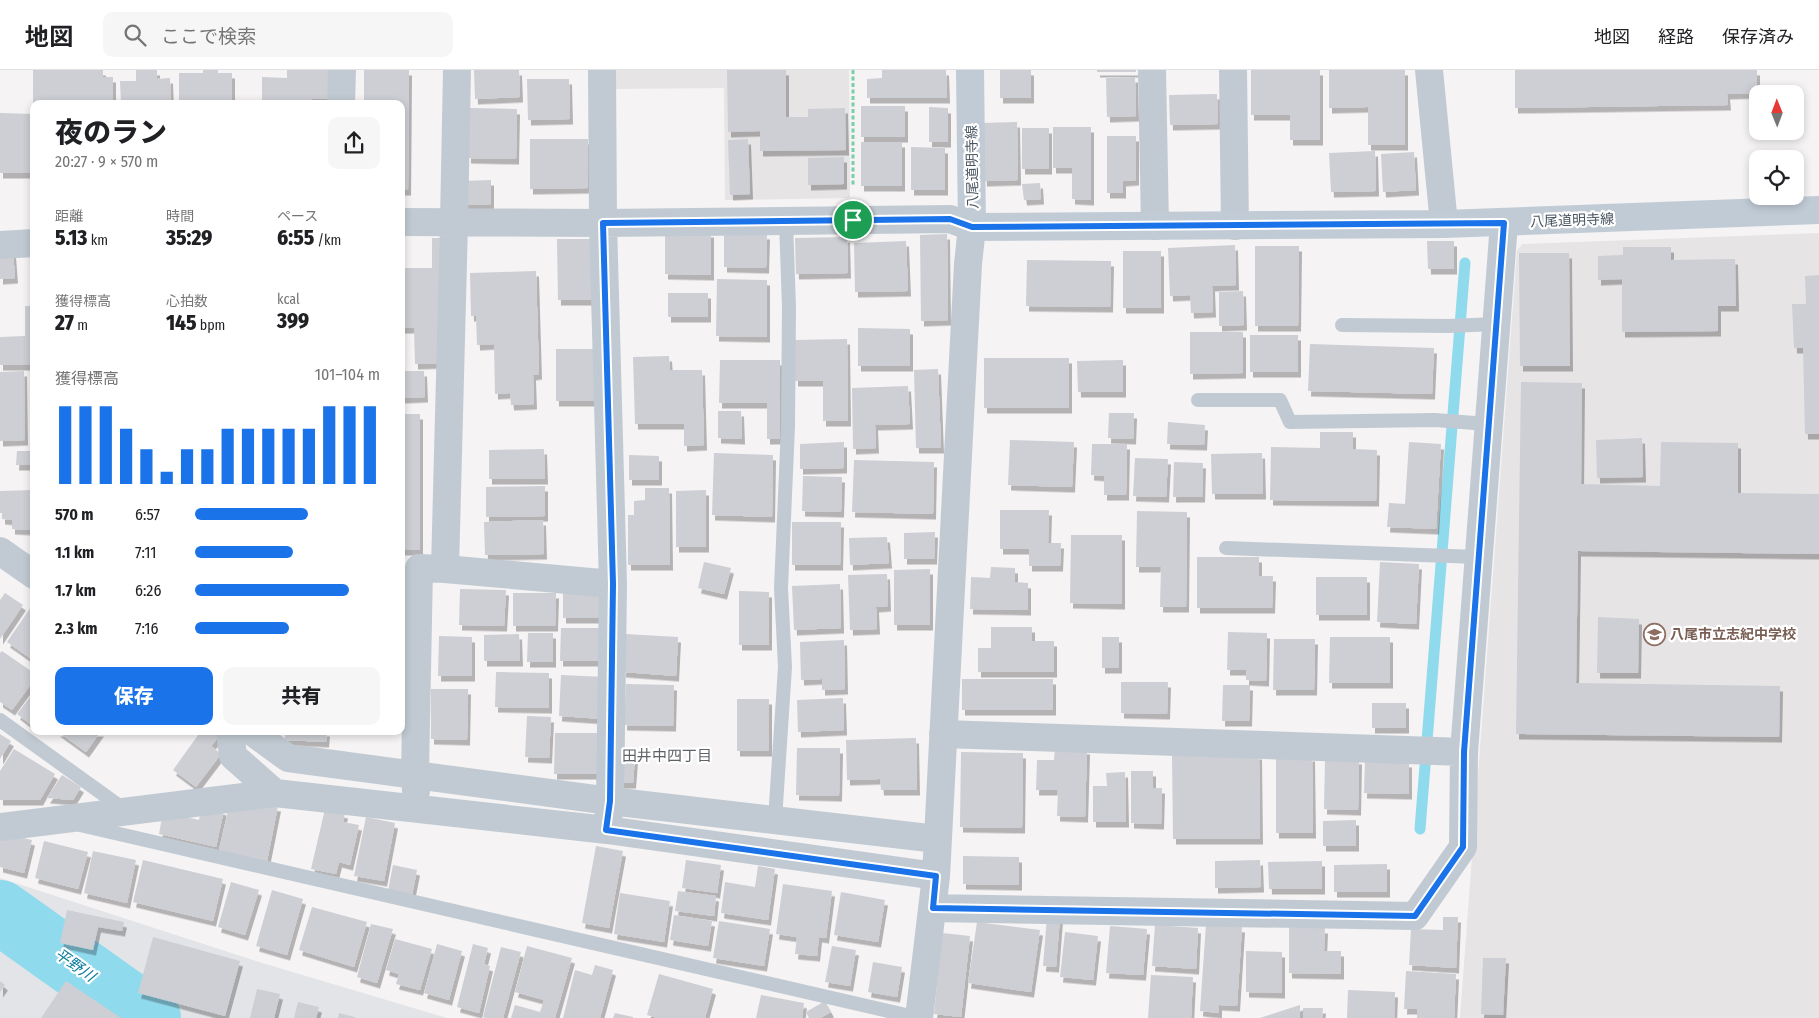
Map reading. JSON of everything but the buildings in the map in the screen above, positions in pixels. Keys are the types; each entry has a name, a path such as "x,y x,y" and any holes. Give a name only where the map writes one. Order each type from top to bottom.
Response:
{"main road":[{"name":"八尾道明寺線","path":"970,70 972,227 1504,223 1819,210"}],"street":[{"path":"341,100 342,70"},
{"path":"445,569 456,70"},
{"path":"602,70 603,223 613,584 610,801 606,830"},
{"path":"1152,70 1155,226"},
{"path":"1233,70 1235,226"},
{"path":"1429,70 1444,224"},
{"path":"405,222 603,223 950,219 972,227 968,264 936,876 919,1018"},
{"path":"933,908 1415,916 1463,847 1466,557 1485,324 1504,223"},
{"path":"0,245 30,243"},
{"path":"0,551 30,572"},
{"path":"418,809 415,774 419,568 613,584"},
{"path":"943,734 1464,752"},
{"path":"230,735 233,756 275,793"},
{"path":"256,735 288,758 610,801 937,839"},
{"path":"0,827 275,793 606,830 936,876"},
{"path":"720,814 749,850"},
{"path":"781,821 784,854"}],"lane":[{"path":"781,821 785,667 781,588 788,426 789,308 786,221"},
{"path":"1342,325 1448,326 1485,324"},
{"path":"1198,400 1280,400 1290,422 1435,420 1477,424"},
{"path":"1226,548 1466,557"},
{"path":"0,720 126,811"},
{"path":"58,820 919,1018"}],"path":[{"path":"853,70 853,220"}],"shaded area":[{"path":"611,70 849,70 850,198 725,200 724,88 611,89"},
{"name":"八尾市立志紀中学校","path":"1819,233 1819,1018 1460,1018 1517,251 1522,244"},
{"path":"0,878 259,962 447,1018 0,1018"}],"waterway":[{"path":"1420,829 1465,263"},
{"name":"平野川","path":"0,912 149,1018"}],"place":[{"name":"八尾市立志紀中学校","path":"1654,634"}],"district":[{"name":"田井中四丁目","path":"667,756"}],"route":[{"path":"950,219 972,227 1504,223 1464,752 1463,847 1415,916 933,908 936,876 606,830 610,801 613,584 603,223 853,220 950,219"}]}
